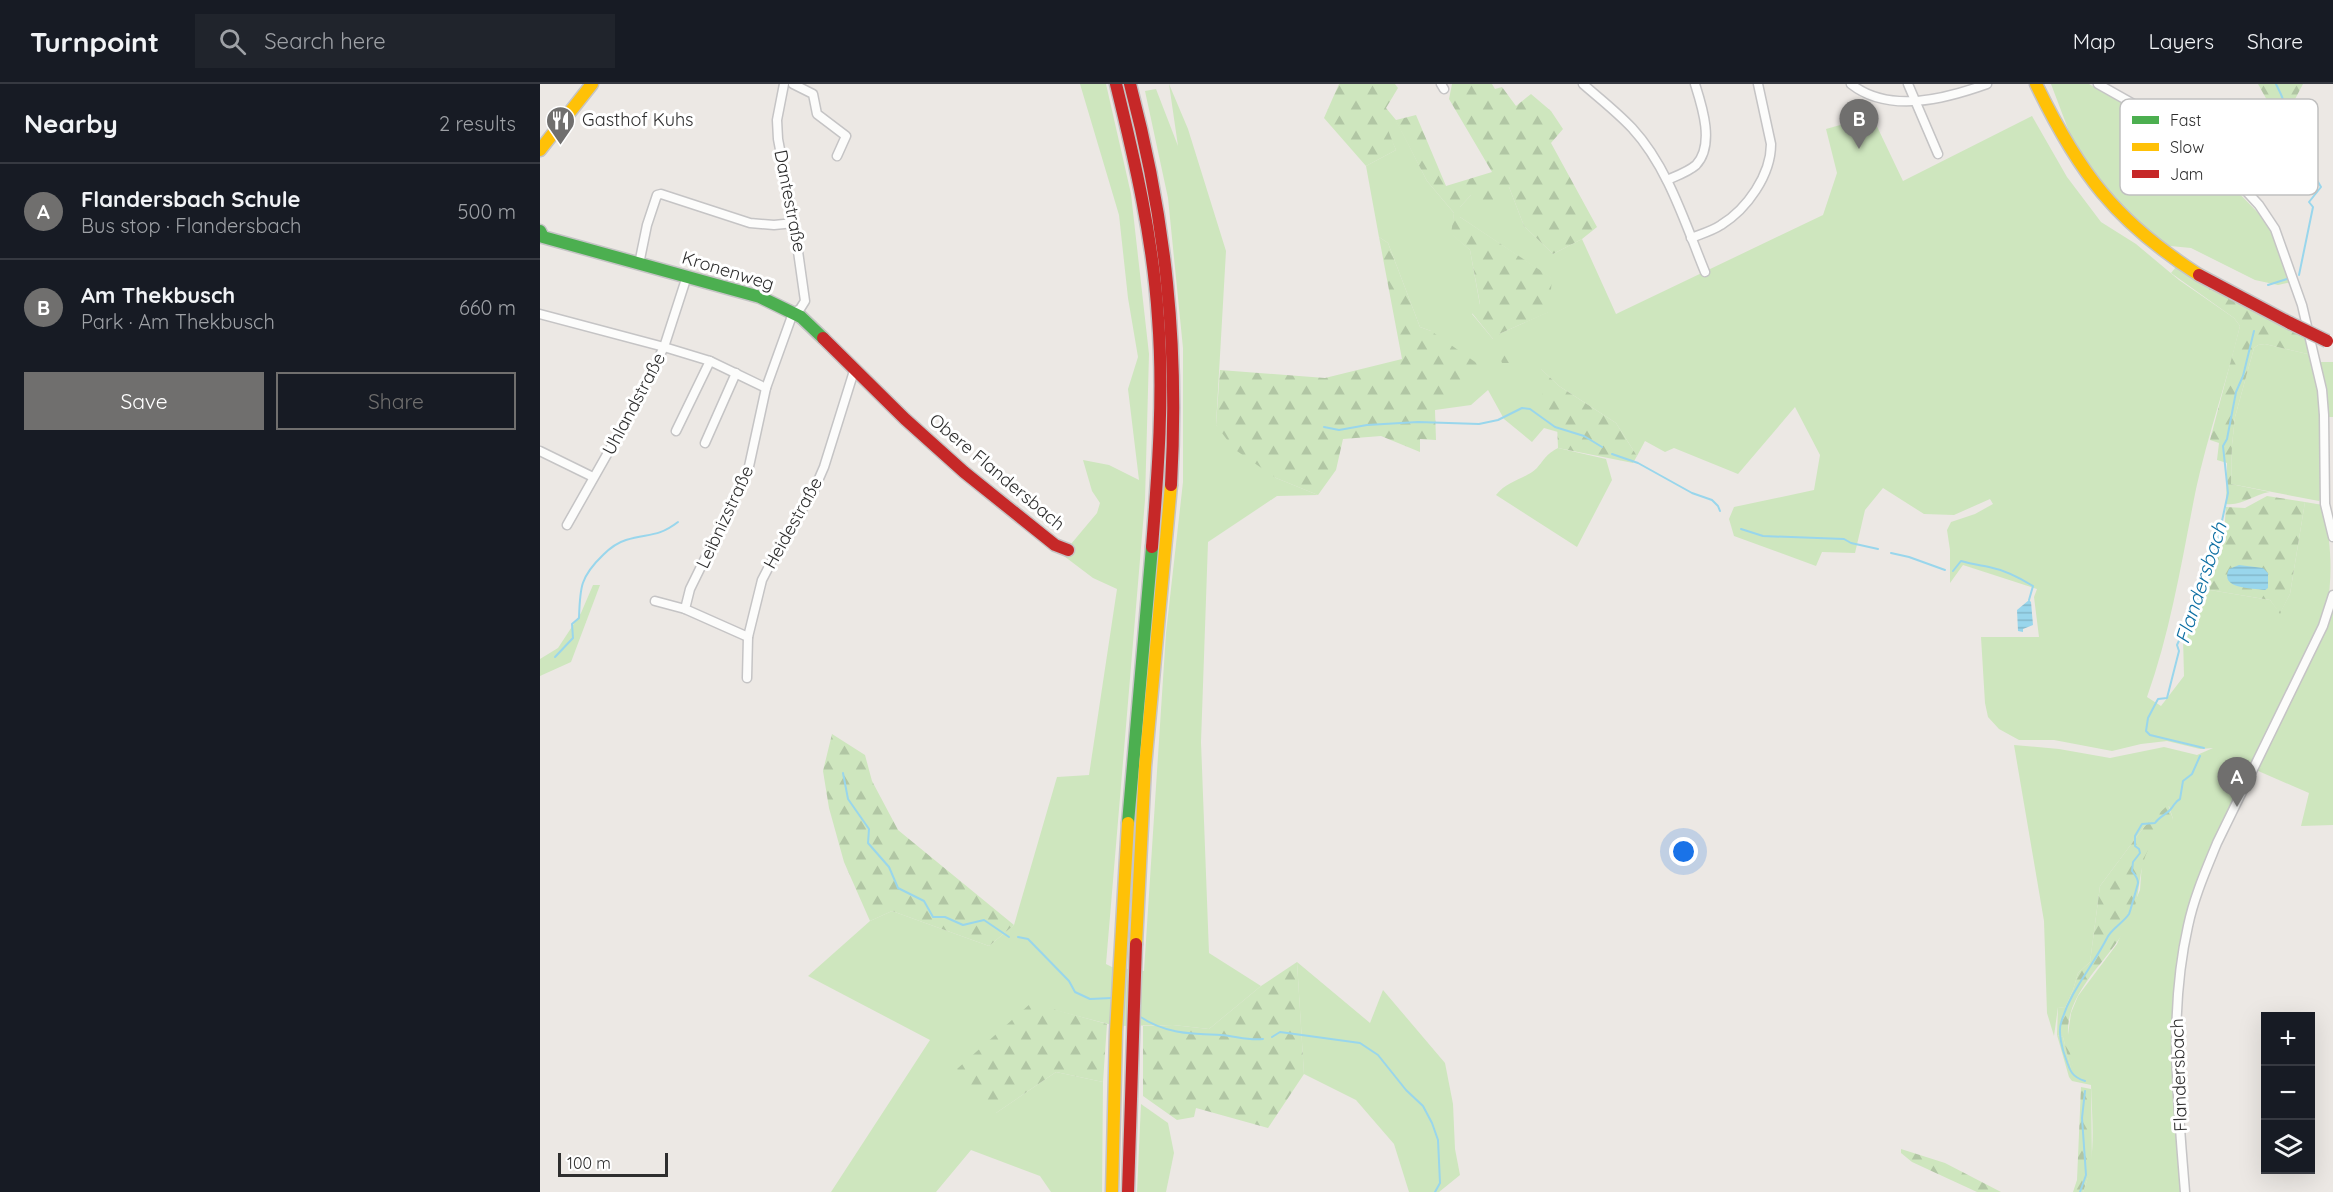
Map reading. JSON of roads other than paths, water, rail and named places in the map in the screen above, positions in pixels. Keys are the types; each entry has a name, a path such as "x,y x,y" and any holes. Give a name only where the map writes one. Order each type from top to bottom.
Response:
{"main road":[{"path":"540,150 592,84"},
{"path":"1112,1192 1122,897 1158,483 1160,351 1155,276 1145,204 1116,84"},
{"path":"1128,1192 1138,898 1148,729 1172,483 1174,414 1174,353 1167,274 1147,145 1130,84"},
{"path":"2036,84 2075,160 2103,198 2125,222 2191,272 2257,308 2330,342"},
{"name":"Kronenweg","path":"541,238 760,297 793,313 820,334 854,372 905,419"},
{"name":"Obere Flandersbach","path":"905,419 964,472 1051,542 1068,550"}],"street":[{"name":"Dantestraße","path":"784,84 777,120 778,138 795,223 805,301 800,309 793,313"},
{"path":"793,84 813,94 817,114 846,136 837,156"},
{"path":"1583,84 1592,87 1644,143 1667,180 1705,272"},
{"path":"1667,180 1695,165 1704,149 1705,131 1695,84"},
{"path":"1691,238 1712,230 1731,218 1746,203 1766,171 1771,154 1770,139 1758,84"},
{"path":"1851,84 1861,92 1886,100 1915,101 1950,95 1987,84"},
{"path":"1908,84 1938,154"},
{"path":"2098,84 2125,99"},
{"path":"639,264 657,195 661,194 750,223 774,225 795,223"},
{"path":"2250,195 2272,223 2280,239 2302,305 2322,390 2325,504 2333,537"},
{"name":"Uhlandstraße","path":"567,525 631,412 664,347 687,276"},
{"name":"Leibnizstraße","path":"685,609 690,589 748,471 766,388 793,313"},
{"path":"540,314 710,361 766,388"},
{"path":"676,431 710,361"},
{"name":"Heidestraße","path":"747,678 748,637 762,580 814,490 824,467 854,372"},
{"path":"705,443 736,373"},
{"path":"540,451 594,477"},
{"name":"Flandersbach","path":"2185,1192 2175,1032 2188,925 2217,843 2324,626 2333,595"},
{"path":"655,601 685,609 748,637"}],"water":[{"path":"2239,565 2263,568 2268,573 2268,588 2265,590 2252,589 2232,584 2227,576 2229,569"},
{"path":"2029,600 2033,625 2023,629 2023,632 2018,631 2017,610"}],"waterway":[{"name":"Flandersbach","path":"2276,84 2283,99"},
{"name":"Flandersbach","path":"2318,182 2321,187 2318,191"},
{"name":"Flandersbach","path":"2299,275 2313,207 2309,202 2315,195"},
{"name":"Flandersbach","path":"2268,285 2287,279"},
{"name":"Flandersbach","path":"2204,748 2150,735 2146,731 2148,718 2158,699 2167,698 2179,651 2177,645 2203,588 2217,544 2228,493 2223,446 2227,439 2236,392 2243,376 2254,331"},
{"path":"1324,427 1339,430 1367,425 1418,422 1479,424 1498,420 1522,408 1530,409 1555,427 1584,436 1602,447"},
{"path":"1612,454 1638,463 1692,493 1712,500 1720,511"},
{"path":"555,657 573,638 572,624 579,618 583,584 595,563 619,543 658,533 678,522"},
{"path":"1741,529 1763,536 1844,539 1851,543 1878,549"},
{"path":"1891,553 1945,570"},
{"path":"1953,571 1961,561 2006,572 2033,586 2029,600"},
{"name":"Flandersbach","path":"2085,1081 2072,1073 2063,1050 2060,1031 2065,1011 2109,935 2129,914 2138,883 2132,871 2133,862 2140,853 2135,846 2135,836 2142,824 2155,823 2180,799 2183,781 2192,774 2200,756"},
{"path":"843,773 848,799 869,829 868,843 889,867 898,888 924,901 933,917 945,917 963,925 984,920 1009,937"},
{"path":"1018,937 1028,939 1069,981 1075,992 1090,999 1112,998"},
{"path":"1139,1016 1168,1030 1178,1032 1263,1039"},
{"path":"1272,1037 1280,1032 1360,1043 1378,1055 1406,1090 1423,1106 1432,1123 1438,1140 1440,1183 1435,1192"},
{"name":"Flandersbach","path":"2080,1192 2086,1175 2082,1118 2085,1091"}],"place":[{"name":"Gasthof Kuhs","path":"561,146"},
{"name":"Am Thekbusch","path":"1859,149"},
{"name":"Flandersbach Schule","path":"2237,807"}]}
